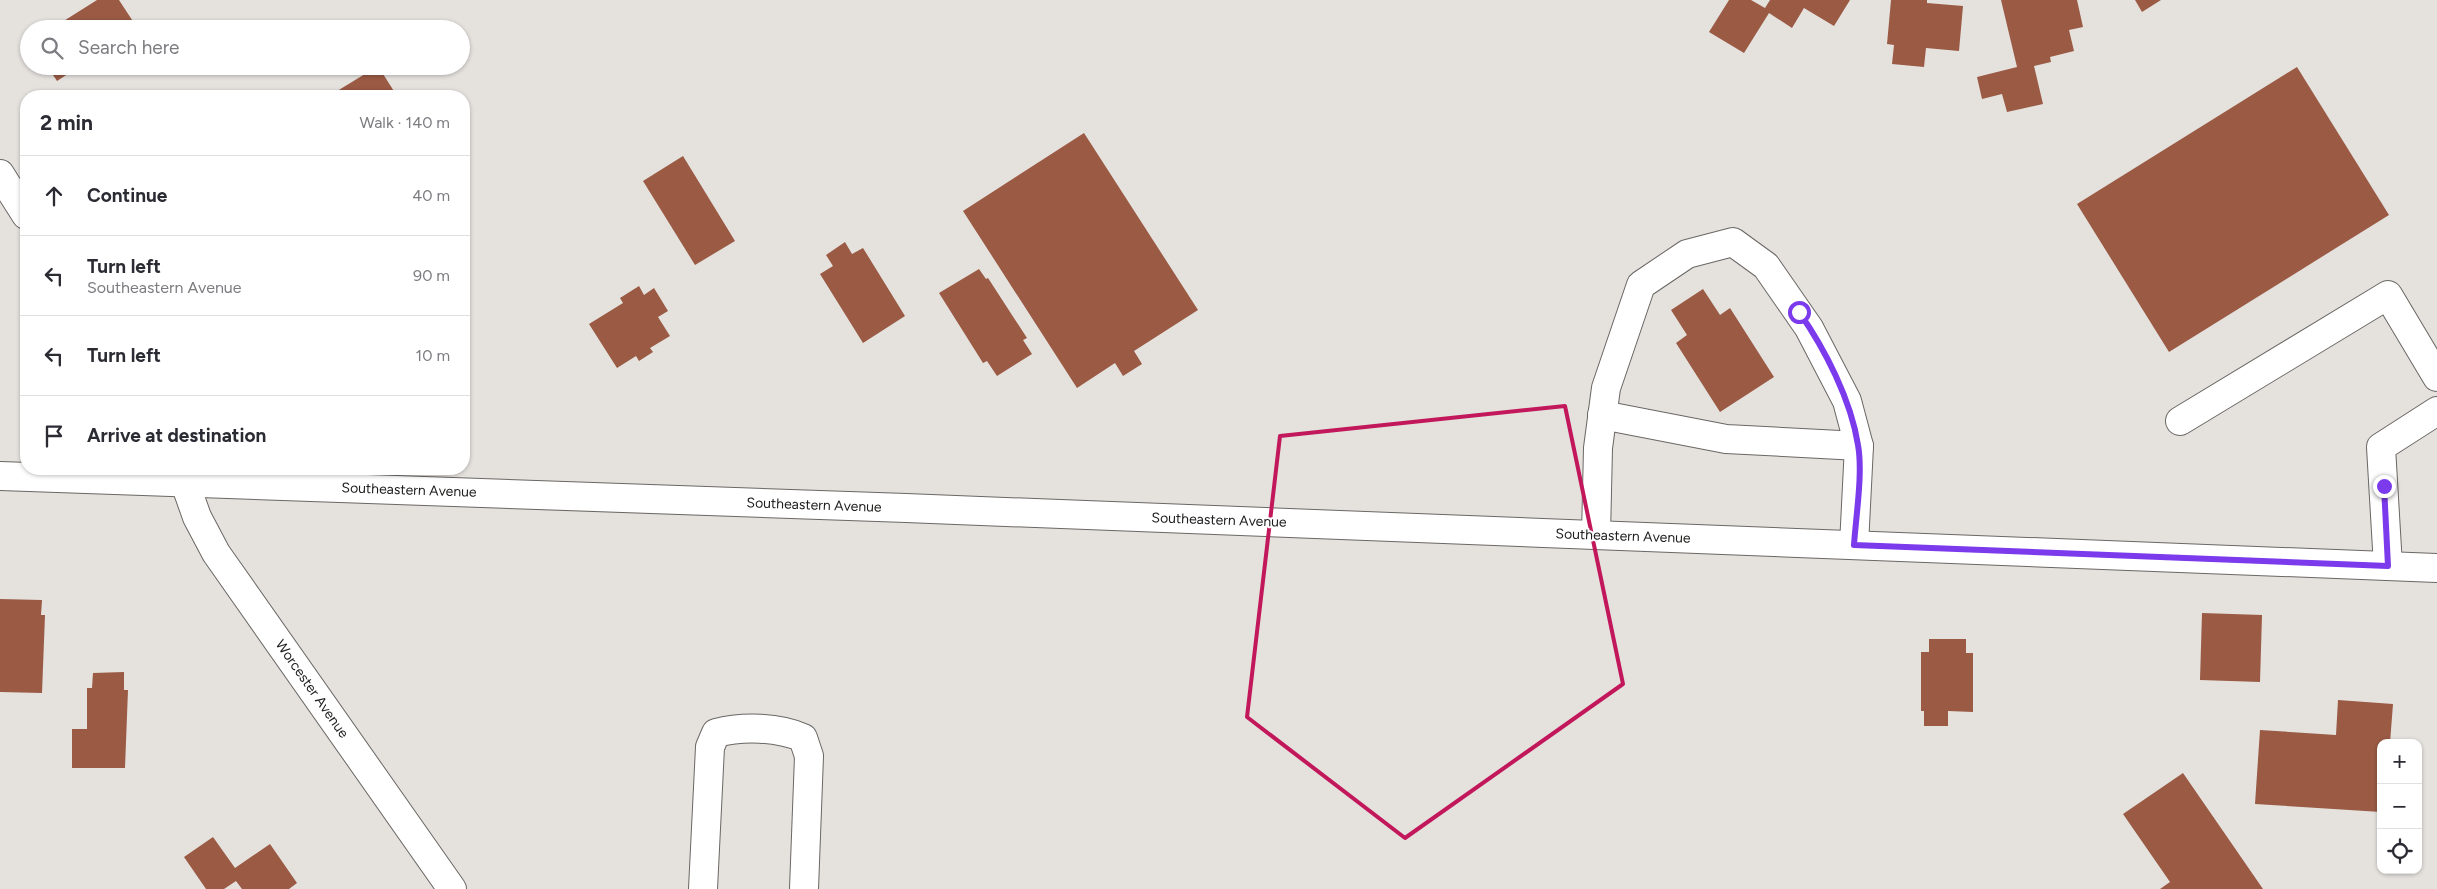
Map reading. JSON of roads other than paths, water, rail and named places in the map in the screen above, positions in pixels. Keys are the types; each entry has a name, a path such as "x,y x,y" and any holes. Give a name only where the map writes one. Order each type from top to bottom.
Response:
{"main road":[{"path":"0,174 20,206"},
{"path":"1596,535 1597,467 1606,388 1641,285 1687,254 1733,242 1766,266 1810,328 1847,401 1859,446 1854,545"},
{"path":"2180,420 2388,295 2437,377"},
{"path":"2388,566 2382,446 2437,411"},
{"path":"1602,415 1687,433 1726,439 1859,446"},
{"name":"Southeastern Avenue","path":"0,476 182,476 2437,568"},
{"name":"Worcester Avenue","path":"182,476 197,517 216,553 452,889"},
{"path":"702,889 710,747 716,733 732,729 789,732 803,738 809,756 804,889"}]}
